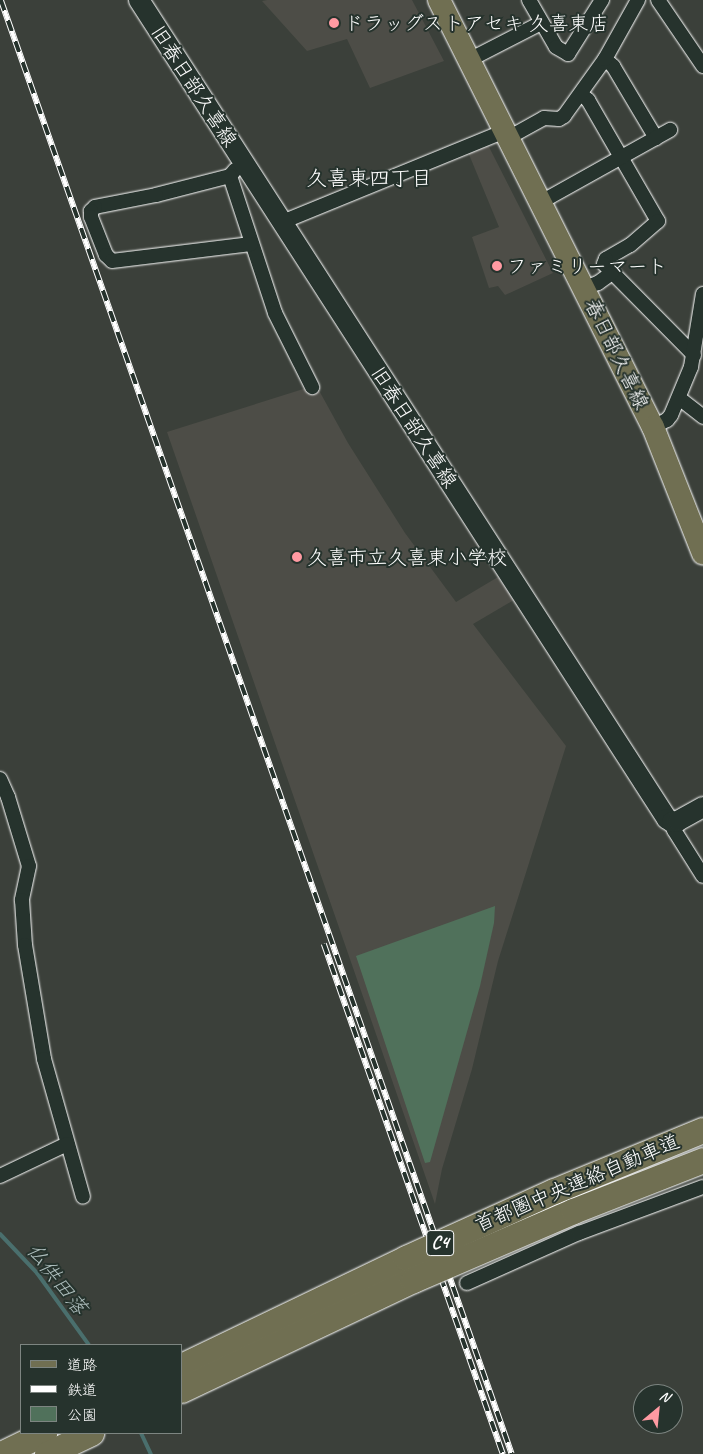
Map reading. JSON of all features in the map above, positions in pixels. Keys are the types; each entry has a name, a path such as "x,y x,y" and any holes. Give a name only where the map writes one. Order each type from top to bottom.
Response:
{"highway":[{"name":"首都圏中央連絡自動車道","path":"182,1366 406,1258 554,1191 703,1130"},
{"name":"首都圏中央連絡自動車道","path":"182,1390 413,1280 573,1211 703,1160"},
{"path":"1,1454 42,1434"},
{"path":"47,1454 89,1434"}],"main road":[{"name":"春日部久喜線","path":"439,0 653,427 703,553"}],"street":[{"name":"旧春日部久喜線","path":"140,0 237,170 282,222 667,819 672,822"},
{"path":"529,0 556,47 568,54 602,0"},
{"path":"282,222 544,118 559,119 582,94 605,59 638,0"},
{"path":"658,0 703,66"},
{"path":"469,60 541,23"},
{"path":"605,59 614,66 656,138"},
{"path":"582,94 588,100 658,220 630,246 606,259 604,264 694,355"},
{"path":"541,202 670,130"},
{"path":"251,244 112,261 106,255 91,217 91,211 96,207 156,195 237,170 251,244 275,313 312,387"},
{"path":"584,288 598,283 612,273"},
{"path":"653,427 671,415 680,398 694,355 703,294"},
{"path":"680,398 703,417"},
{"path":"0,779 8,797 30,866 22,900 25,946 44,1059 83,1196"},
{"path":"703,807 672,822 674,830 703,876"},
{"path":"0,1176 67,1144"},
{"path":"467,1283 579,1233 703,1187"}],"shaded area":[{"path":"412,0 444,61 370,88 347,39 307,51 262,1"},
{"path":"487,143 553,273 505,295 498,286 489,288 472,237 499,227 468,152"},
{"path":"316,385 348,443 405,533 456,602 498,577 514,600 473,624 566,746 498,961 472,1069 442,1169 435,1204 167,432"}],"green space":[{"path":"495,906 494,923 480,986 430,1162 425,1163 356,956"}],"waterway":[{"name":"仏供田落","path":"0,1234 37,1273 88,1344"},
{"name":"仏供田落","path":"141,1434 151,1454"}],"railway":[{"path":"1,0 512,1454"},
{"path":"324,944 503,1454"}],"place":[{"name":"ドラッグストアセキ 久喜東店","path":"334,23"},
{"name":"ファミリーマート","path":"497,266"},
{"name":"久喜市立久喜東小学校","path":"297,557"}],"district":[{"name":"久喜東四丁目","path":"369,178"}]}
